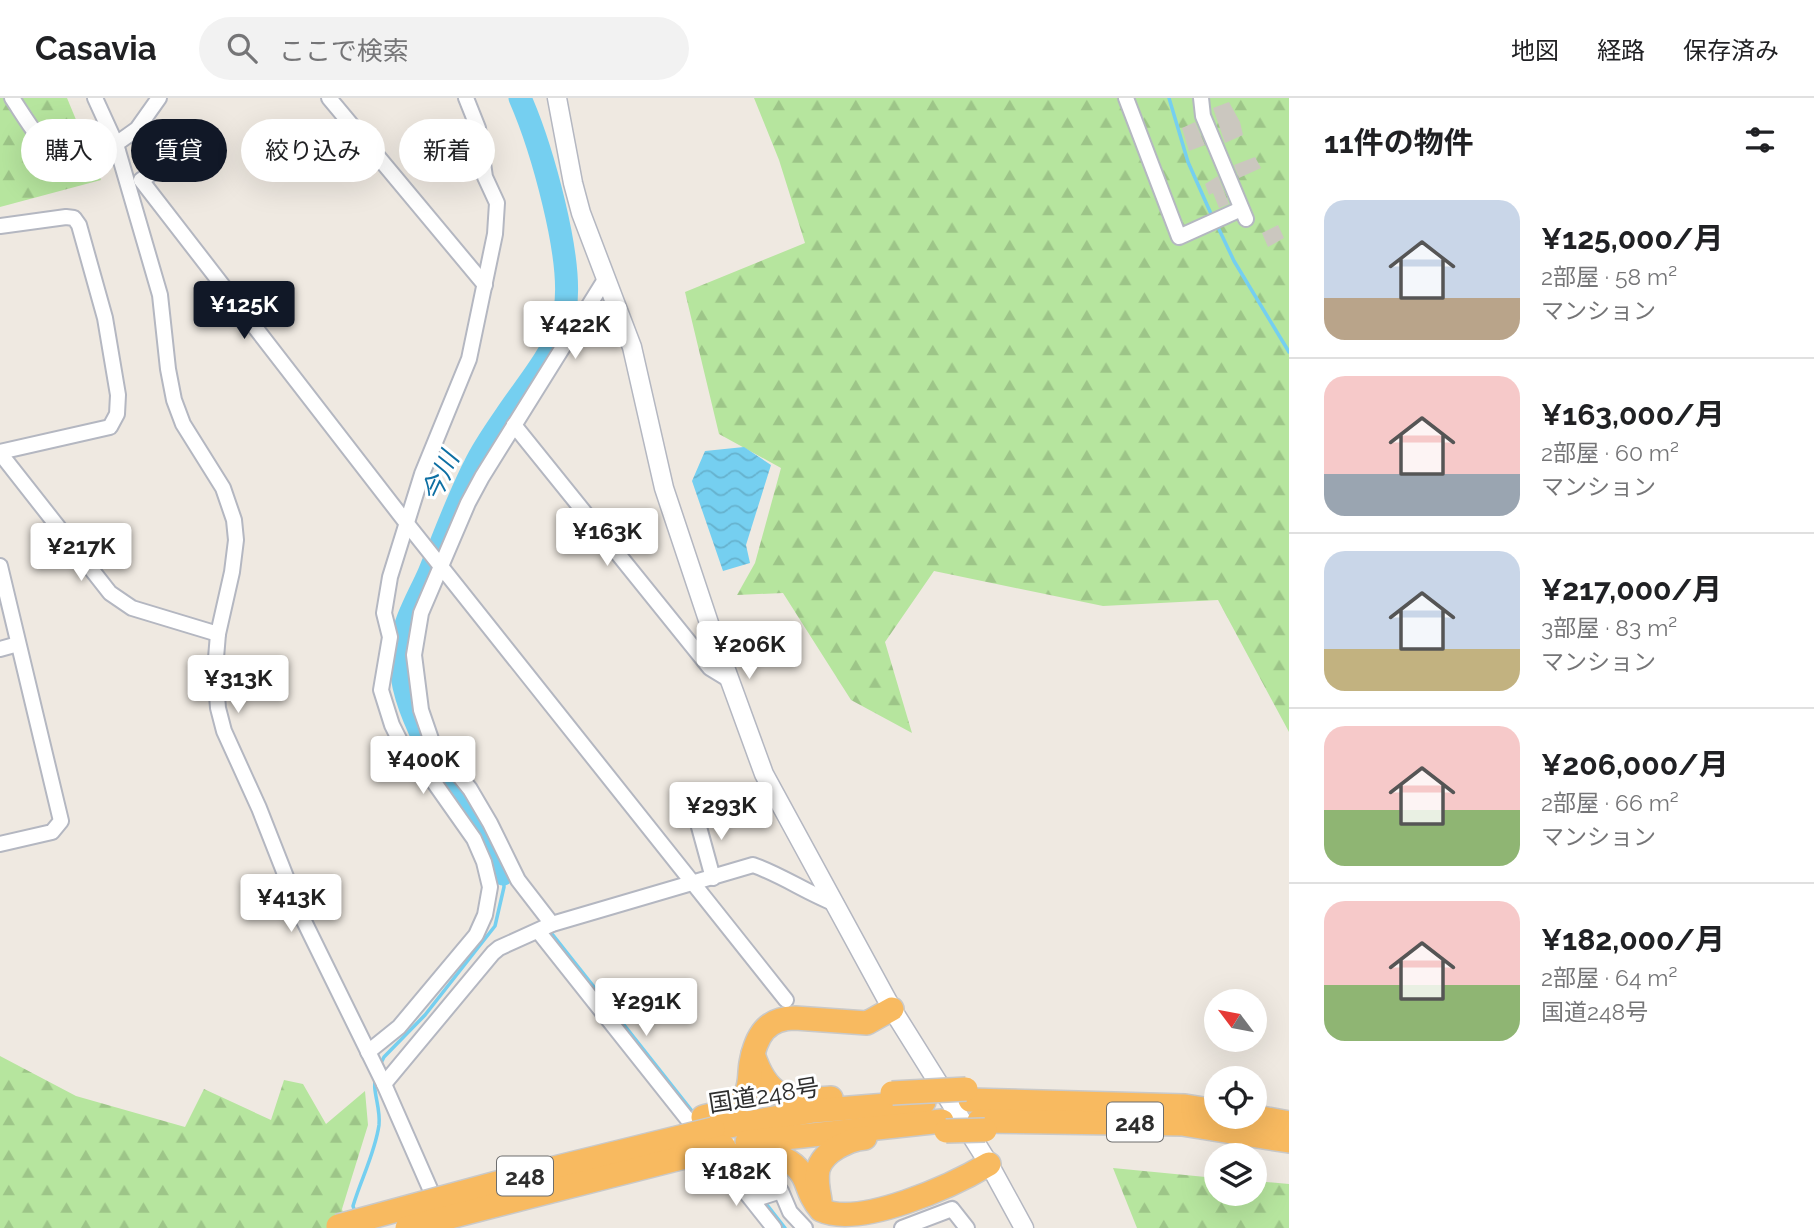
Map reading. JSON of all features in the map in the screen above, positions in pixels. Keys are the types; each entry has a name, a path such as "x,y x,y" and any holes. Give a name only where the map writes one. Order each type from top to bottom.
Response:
{"highway":[{"path":"892,1009 867,1023 795,1018 772,1022 762,1032 753,1054 745,1095 718,1137 787,1159 799,1168 810,1196 822,1210 832,1217 858,1223 887,1215 942,1192 989,1164"},
{"path":"753,1054 766,1084 778,1094 811,1099 892,1093 979,1108"},
{"name":"国道248号","path":"407,1228 691,1155 718,1137 813,1111 924,1102 1182,1124 1289,1141"},
{"name":"国道248号","path":"718,1137 749,1142 944,1126 979,1108 1171,1105 1204,1109"},
{"path":"1267,1119 1289,1123"},
{"path":"822,1210 816,1178 818,1164 828,1153 852,1139 944,1126"},
{"name":"248","path":"335,1227 474,1190 625,1138 718,1137"}],"street":[{"path":"12,98 26,119"},
{"path":"95,98 104,119"},
{"path":"159,98 137,129 117,148 160,295 174,400 183,424 223,488 234,520 236,540 232,572 218,634 215,670 218,708 224,731 259,808 301,915 372,1058 448,1228"},
{"path":"330,98 485,285"},
{"path":"372,1058 476,935 485,915 490,887 484,862 474,839 431,778 403,747 392,725 382,691 390,637 384,613 390,577 422,474 468,359 495,234 497,203 485,177 478,128 466,98"},
{"path":"557,98 575,193 592,246 632,347 664,488 728,679 764,774 892,1009 989,1164 1024,1228"},
{"path":"1126,98 1179,237 1222,218 1244,214 1203,116 1201,98"},
{"path":"143,182 408,525 786,1000"},
{"path":"0,226 66,217 74,218 79,225 105,318 118,395 117,414 110,427 0,452 110,593 132,608 218,634"},
{"path":"552,924 518,880 470,789 432,743 421,710 414,655 421,613 473,494 606,278"},
{"path":"514,425 710,668 728,679"},
{"path":"0,566 61,821 52,832 0,844"},
{"path":"0,649 18,644"},
{"path":"696,816 713,878"},
{"path":"384,1084 492,953 552,924 753,865 770,871 811,895 836,904"},
{"path":"538,931 774,1228"},
{"path":"752,1200 781,1191 790,1212 805,1228"},
{"path":"902,1228 953,1209 967,1228"}],"green space":[{"path":"0,98 67,98 76,119 21,119 21,182 94,182 0,207"},
{"path":"754,98 1289,98 1289,732 1218,600 1103,606 934,571 885,642 912,733 851,700 783,593 737,595 755,563 781,468 719,434 685,292 805,243 779,160"},
{"path":"0,1056 76,1096 185,1127 204,1089 271,1120 284,1080 303,1084 326,1124 365,1091 368,1125 342,1209 347,1228 0,1228"},
{"path":"1113,1168 1204,1177 1204,1206 1267,1206 1267,1182 1289,1184 1289,1228 1137,1228"}],"water":[{"path":"744,447 771,465 746,545 750,563 723,571 692,481 705,451"}],"building":[{"path":"1229,102 1240,122 1243,135 1225,143 1213,108"},
{"path":"1195,122 1205,145 1189,151 1182,128"},
{"path":"1255,157 1261,168 1239,178 1234,165"},
{"path":"1218,176 1229,204 1219,208 1213,193 1209,195 1205,184"},
{"path":"1278,225 1284,238 1268,247 1262,233"}],"waterway":[{"name":"今川","path":"503,874 490,841 426,744 415,721 402,673 401,647 408,619 468,478 489,440 549,352 562,324 567,288 560,233 546,173 520,98"},
{"path":"1169,98 1188,162 1212,216"},
{"path":"1216,223 1234,261 1289,352"},
{"path":"503,874 514,885"},
{"path":"380,1065 384,1057 425,1015 495,926 504,887 503,874"},
{"path":"549,930 696,1116"},
{"path":"355,1212 353,1206 379,1125 376,1075"},
{"path":"736,1166 759,1195"},
{"path":"764,1201 785,1228"}]}
